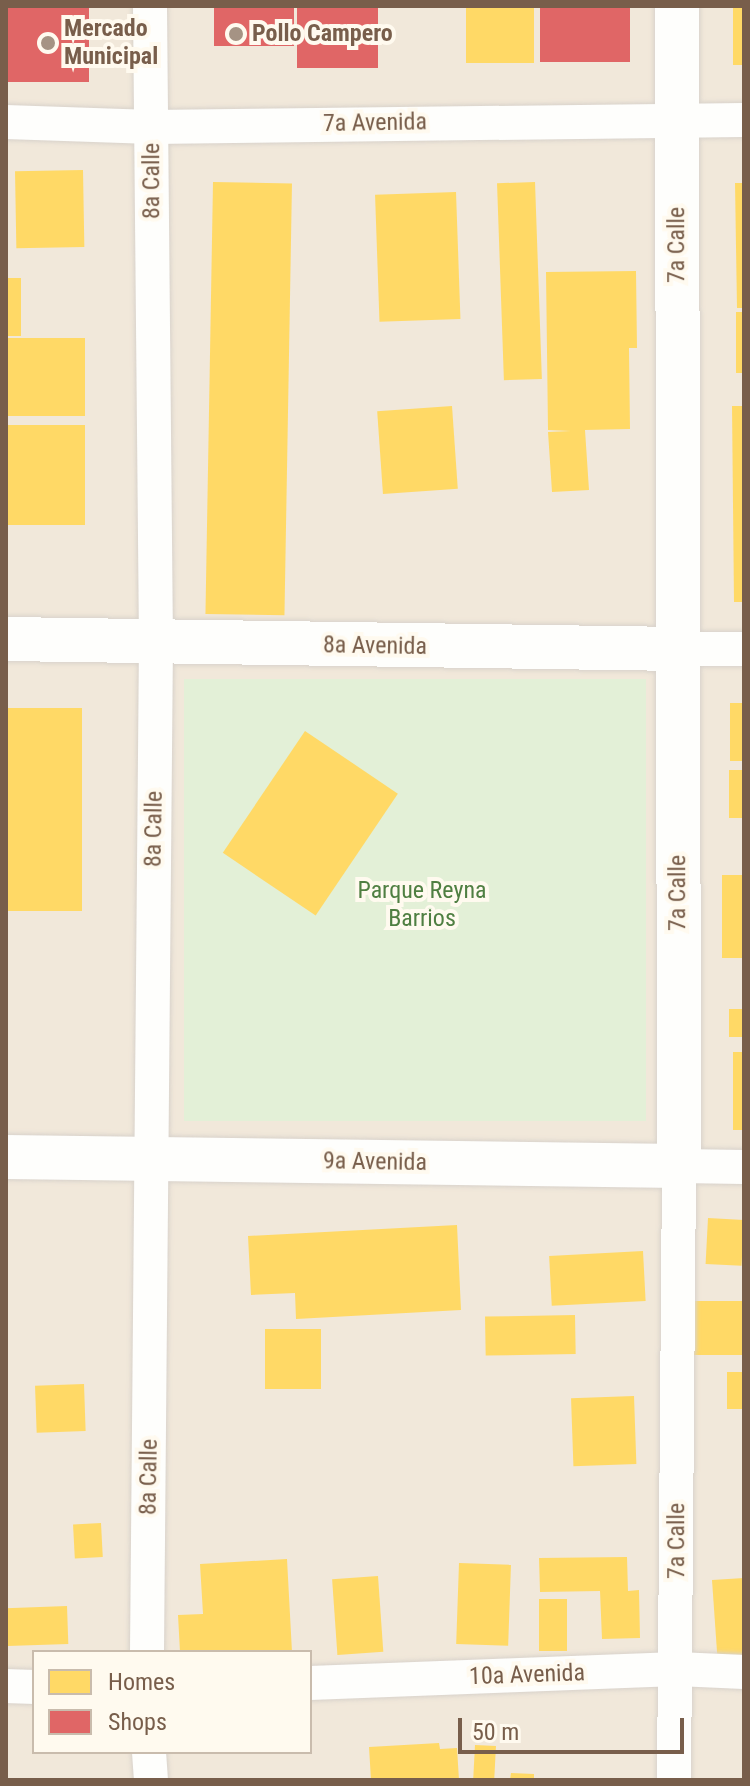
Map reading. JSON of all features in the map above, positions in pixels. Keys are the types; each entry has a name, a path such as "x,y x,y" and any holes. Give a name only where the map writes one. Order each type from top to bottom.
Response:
{"street":[{"name":"8a Calle","path":"147,1650 156,644 150,6"},
{"name":"7a Calle","path":"674,1780 679,1166 677,6"},
{"name":"7a Avenida","path":"6,122 152,127 744,120"},
{"name":"8a Avenida","path":"6,639 156,644 744,649"},
{"name":"9a Avenida","path":"6,1157 744,1167"},
{"name":"10a Avenida","path":"312,1683 677,1669 744,1672"},
{"path":"6,1686 32,1687"},
{"path":"149,1754 151,1780"}],"shaded area":[{"path":"6,6 744,6 744,1780 6,1780"}],"green space":[{"name":"Parque Reyna Barrios","path":"184,679 646,679 646,1121 184,1121"}],"building: Homes":[{"path":"466,6 534,6 534,63 466,63"},
{"path":"733,6 744,6 744,65 733,65"},
{"path":"83,170 84,247 16,248 15,171"},
{"path":"213,182 292,183 284,615 205,614"},
{"path":"535,182 542,379 504,380 497,183"},
{"path":"735,183 744,183 744,308 737,308"},
{"path":"456,192 460,319 379,322 375,195"},
{"path":"636,271 637,348 629,348 630,429 585,430 589,490 552,492 548,432 571,431 548,430 546,272"},
{"path":"6,278 21,278 21,336 6,336"},
{"path":"736,312 744,312 744,373 736,373"},
{"path":"6,338 85,338 85,416 6,416"},
{"path":"452,406 458,489 383,494 377,411"},
{"path":"732,406 744,406 744,602 734,602"},
{"path":"6,425 85,425 85,525 6,525"},
{"path":"730,703 744,703 744,761 730,761"},
{"path":"6,708 82,708 82,911 6,911"},
{"path":"305,731 398,794 316,915 223,853"},
{"path":"729,770 744,770 744,818 729,818"},
{"path":"722,875 744,875 744,958 722,958"},
{"path":"729,1009 744,1009 744,1037 729,1037"},
{"path":"733,1052 744,1052 744,1130 733,1130"},
{"path":"708,1218 744,1220 742,1266 706,1264"},
{"path":"457,1225 461,1310 296,1319 295,1293 251,1295 248,1236"},
{"path":"643,1251 646,1301 552,1306 549,1256"},
{"path":"693,1301 744,1301 744,1355 693,1355"},
{"path":"575,1315 576,1354 486,1356 485,1317"},
{"path":"265,1329 321,1329 321,1389 265,1389"},
{"path":"727,1372 744,1372 744,1409 727,1409"},
{"path":"84,1384 86,1431 37,1433 35,1386"},
{"path":"634,1396 636,1464 573,1466 571,1398"},
{"path":"101,1523 103,1557 75,1558 73,1524"},
{"path":"627,1557 628,1591 639,1590 640,1638 602,1639 600,1591 540,1592 539,1558"},
{"path":"287,1559 292,1650 180,1650 178,1615 203,1614 200,1564"},
{"path":"459,1563 511,1565 508,1646 456,1644"},
{"path":"378,1576 383,1652 337,1655 332,1579"},
{"path":"744,1578 744,1664 718,1666 712,1580"},
{"path":"539,1599 567,1599 567,1651 539,1651"},
{"path":"67,1606 68,1644 7,1646 6,1608"},
{"path":"439,1743 440,1749 457,1748 459,1780 371,1780 369,1747"},
{"path":"475,1745 496,1746 494,1780 473,1780"},
{"path":"511,1773 534,1774 534,1780 510,1780"}],"building: Shops":[{"name":"Mercado Municipal","path":"6,6 89,6 89,82 6,82"},
{"path":"214,6 294,6 294,46 214,46"},
{"path":"297,6 378,6 378,68 297,68"},
{"path":"540,6 630,6 630,62 540,62"}],"place":[{"name":"Pollo Campero","path":"236,34"},
{"name":"Mercado Municipal","path":"48,43"}]}
